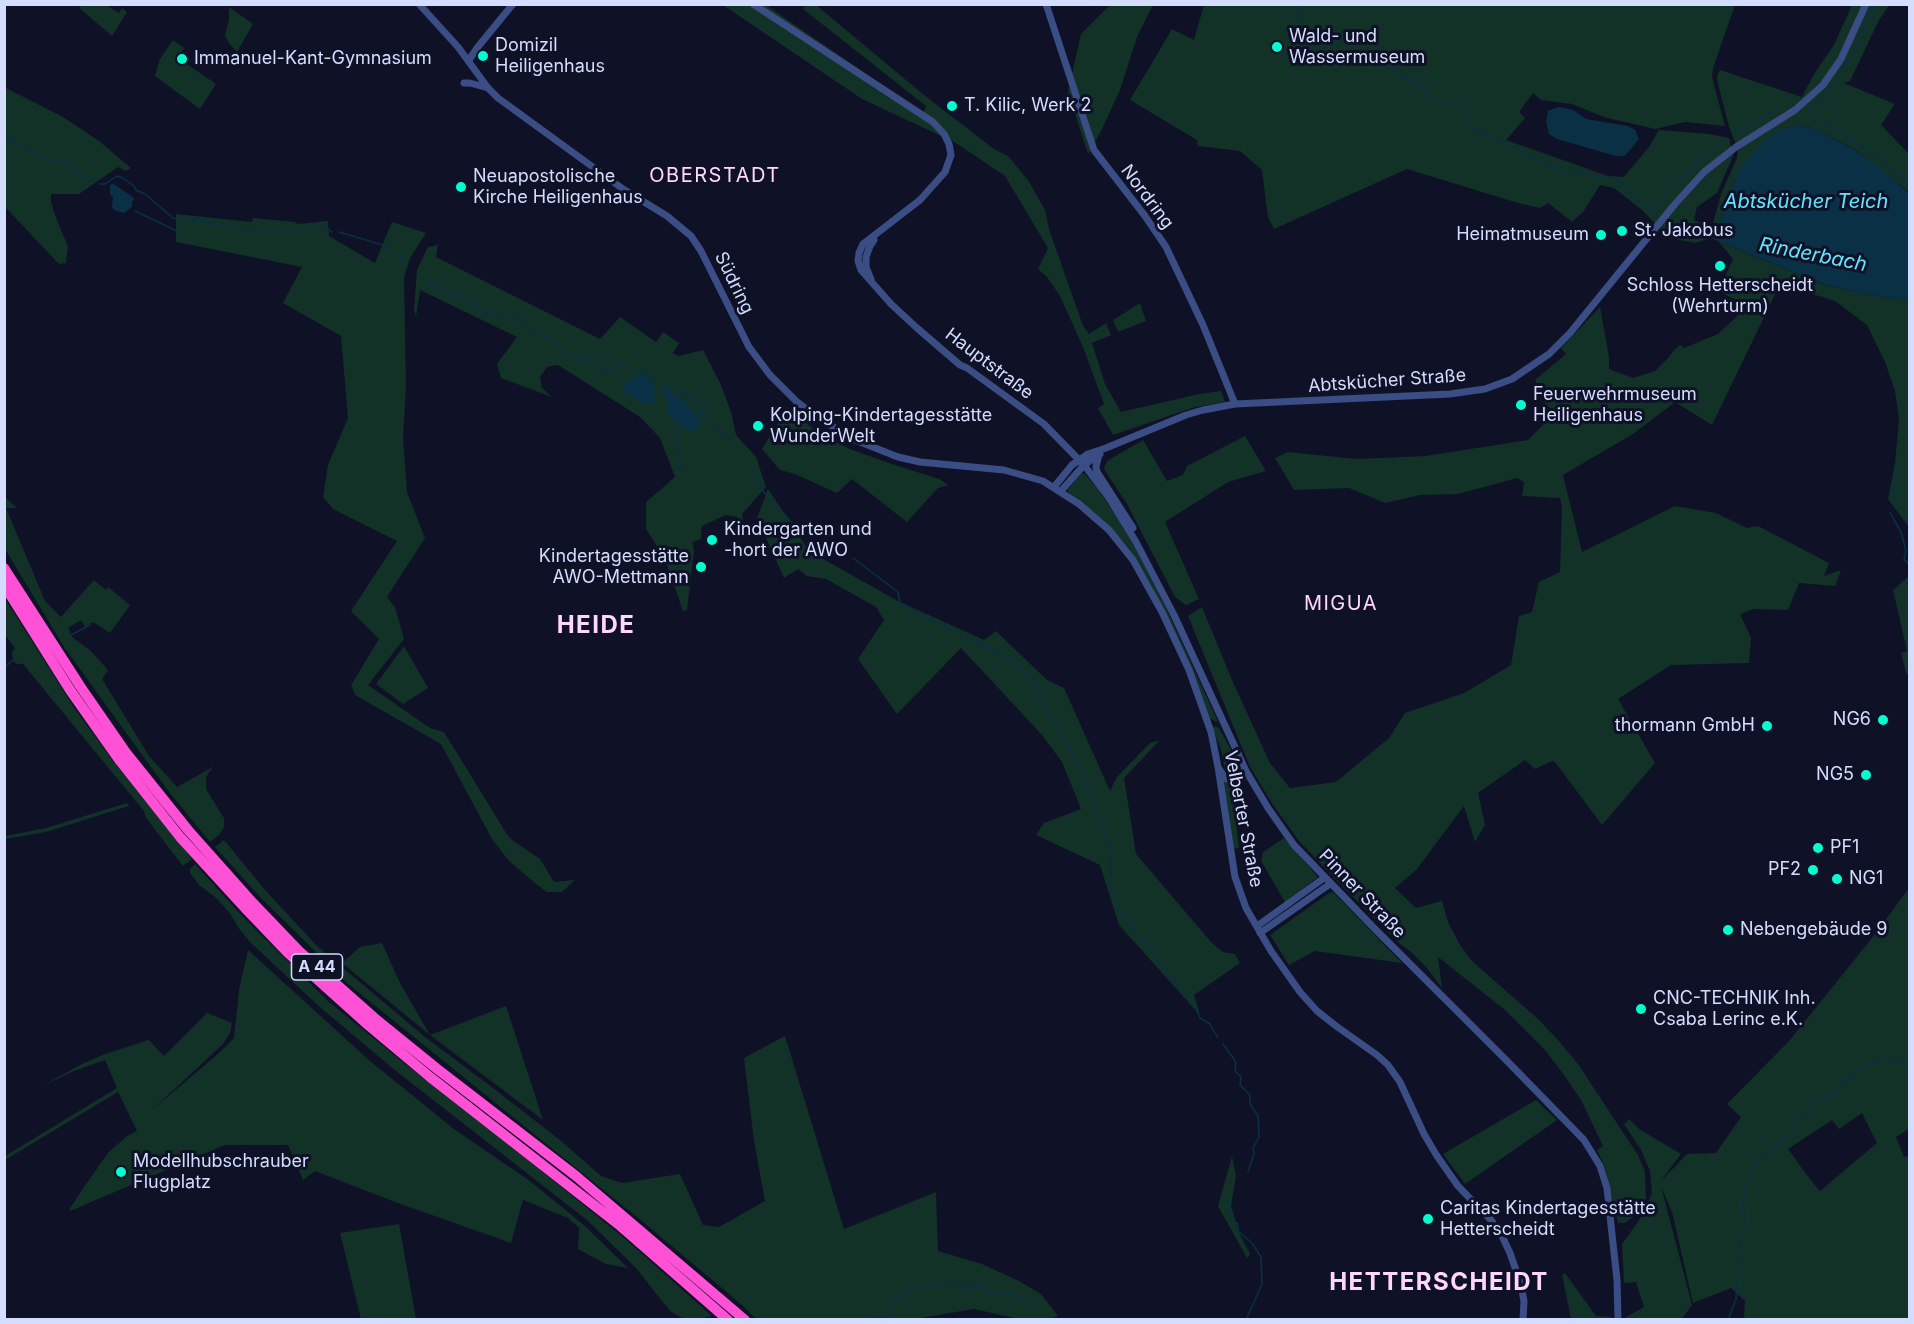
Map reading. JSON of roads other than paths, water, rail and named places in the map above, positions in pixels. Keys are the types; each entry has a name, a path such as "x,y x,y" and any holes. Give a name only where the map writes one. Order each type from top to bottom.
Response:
{"highway":[{"name":"A 44","path":"4,568 80,687 127,754 188,830 299,951 378,1021 584,1182 707,1293 728,1320"},
{"name":"A 44","path":"4,585 70,690 139,786 180,837 288,953 338,999 421,1069 707,1293 745,1320"}],"street":[{"name":"Südring","path":"419,4 469,60 488,88 498,98 687,232 703,253 743,336 756,357 783,389 820,420 850,438 898,457 920,462 1004,470 1058,489"},
{"path":"469,60 513,4"},
{"path":"753,4 933,122 944,134 950,148 949,163 945,172 934,186 880,232"},
{"name":"Nordring","path":"1046,4 1094,150 1166,247 1203,325 1235,404"},
{"name":"Abtskücher Straße","path":"1079,459 1186,415 1235,404 1461,393 1504,383 1527,370 1549,354 1574,329 1675,204 1704,172 1736,147 1795,110 1823,85 1842,59 1866,4"},
{"path":"464,83 474,83 488,88"},
{"name":"Hauptstraße","path":"880,232 863,244 858,261 863,273 875,287 900,313 960,365 1044,424 1084,465"},
{"name":"Hauptstraße","path":"875,287 868,271 866,256 880,232"},
{"name":"Abtskücher Straße","path":"1058,489 1106,448"},
{"path":"1099,454 1097,472 1128,518 1136,542"},
{"path":"1058,489 1079,459"},
{"name":"Pinner Straße","path":"1084,465 1109,498 1136,542 1174,615 1246,771 1294,845 1584,1140 1594,1154 1604,1178 1608,1200 1617,1280 1618,1320"},
{"name":"Velberter Straße","path":"1058,489 1109,530 1139,570 1189,669 1207,723 1218,767 1235,877 1246,908 1258,930 1283,969 1317,1011 1377,1055 1396,1076 1424,1134 1447,1171 1491,1220 1502,1236 1521,1285 1524,1301 1523,1320"},
{"path":"1207,723 1224,724"},
{"path":"1218,767 1225,778 1232,781 1240,779 1246,771"},
{"path":"1258,930 1324,878"},
{"path":"1258,930 1330,884"}],"water":[{"path":"1558,107 1573,110 1586,119 1628,126 1635,130 1639,139 1625,156 1616,156 1557,139 1549,134 1546,122 1548,111"},
{"name":"Abtskücher Teich","path":"1799,125 1816,129 1855,150 1909,193 1909,301 1823,284 1718,241 1723,213 1739,170 1766,139 1784,128"},
{"path":"112,183 133,197 132,207 124,213 112,207 113,197 110,194 110,186"},
{"path":"635,375 651,380 654,386 655,402 648,404 641,402 624,393 623,388"},
{"path":"661,387 689,405 700,418 700,424 695,429 690,432 669,416 666,397"}],"waterway":[{"name":"Rinderbach","path":"1299,4 1299,24 1302,29 1313,36 1341,41 1370,42 1379,49 1388,67 1422,86 1428,96 1441,103 1457,104 1463,108 1475,130 1496,141 1509,144 1538,162 1557,169 1620,181 1630,194 1658,216"},
{"path":"1839,73 1845,62 1851,62 1871,9 1876,4"},
{"path":"1806,110 1819,102 1836,82"},
{"path":"1736,133 1778,108"},
{"path":"1813,120 1837,130 1870,151 1910,183"},
{"path":"4,139 28,148 39,157 70,164 96,182"},
{"path":"1651,209 1700,158 1725,141"},
{"path":"99,184 105,184 117,176 123,178 173,218 184,221 194,220 224,225 232,229 255,230 261,234 273,229 280,232 292,232 323,225 332,232"},
{"path":"135,211 181,233"},
{"name":"Rinderbach","path":"1672,222 1702,235"},
{"path":"339,232 386,246 405,262"},
{"path":"424,282 438,286 461,298 468,297 483,312 500,317 502,314"},
{"path":"507,311 540,336 554,341 561,350 582,361 598,364 602,371 622,364 630,368"},
{"path":"636,370 655,378"},
{"path":"662,381 703,405 705,408 702,412 705,421 727,435"},
{"path":"666,384 671,393"},
{"path":"677,443 676,430 680,425"},
{"path":"677,449 683,471"},
{"path":"1893,503 1900,458"},
{"path":"751,464 763,491 798,529"},
{"path":"1890,513 1901,532 1906,551 1904,559 1910,566"},
{"path":"853,558 898,592 900,603 957,633"},
{"path":"71,635 90,625"},
{"path":"963,636 1010,660 1028,676 1076,760"},
{"path":"4,668 12,661 19,659"},
{"path":"1078,764 1111,847"},
{"path":"1111,853 1111,883 1118,909 1183,994 1191,998 1200,1018 1210,1024 1218,1038"},
{"path":"1223,1044 1236,1062 1235,1071 1241,1077 1240,1085 1250,1095 1250,1104 1258,1116 1259,1137 1253,1148 1254,1154 1248,1172"},
{"path":"1728,1320 1736,1299 1740,1236 1744,1225 1743,1201 1749,1174 1758,1162 1794,1129 1796,1117 1808,1112 1818,1097 1836,1094 1840,1083 1849,1080 1860,1067 1885,1058 1910,1063"},
{"path":"1228,1200 1230,1219 1238,1224 1238,1231 1252,1243 1261,1257 1262,1284 1246,1320"},
{"path":"866,1320 885,1315 892,1301 905,1294 910,1288 923,1290 943,1282 958,1287 981,1286 988,1293 1014,1295 1031,1304"}],"place":[{"name":"Wald- und Wassermuseum","path":"1277,47"},
{"name":"Domizil Heiligenhaus","path":"483,56"},
{"name":"Immanuel-Kant-Gymnasium","path":"182,59"},
{"name":"T. Kilic, Werk 2","path":"952,106"},
{"name":"Neuapostolische Kirche Heiligenhaus","path":"461,187"},
{"name":"St. Jakobus","path":"1622,231"},
{"name":"Heimatmuseum","path":"1601,235"},
{"name":"Schloss Hetterscheidt (Wehrturm)","path":"1720,266"},
{"name":"Feuerwehrmuseum Heiligenhaus","path":"1521,405"},
{"name":"Kolping-Kindertagesstätte WunderWelt","path":"758,426"},
{"name":"Kindergarten und -hort der AWO","path":"712,540"},
{"name":"Kindertagesstätte AWO-Mettmann","path":"701,567"},
{"name":"NG6","path":"1883,720"},
{"name":"thormann GmbH","path":"1767,726"},
{"name":"NG5","path":"1866,775"},
{"name":"PF1","path":"1818,848"},
{"name":"PF2","path":"1813,870"},
{"name":"NG1","path":"1837,879"},
{"name":"Nebengebäude 9","path":"1728,930"},
{"name":"CNC-TECHNIK Inh. Csaba Lerinc e.K.","path":"1641,1009"},
{"name":"Modellhubschrauber Flugplatz","path":"121,1172"},
{"name":"Caritas Kindertagesstätte Hetterscheidt","path":"1428,1219"}],"district":[{"name":"OBERSTADT","path":"715,176"},
{"name":"MIGUA","path":"1341,604"},
{"name":"HEIDE","path":"596,626"},
{"name":"HETTERSCHEIDT","path":"1439,1283"}]}
